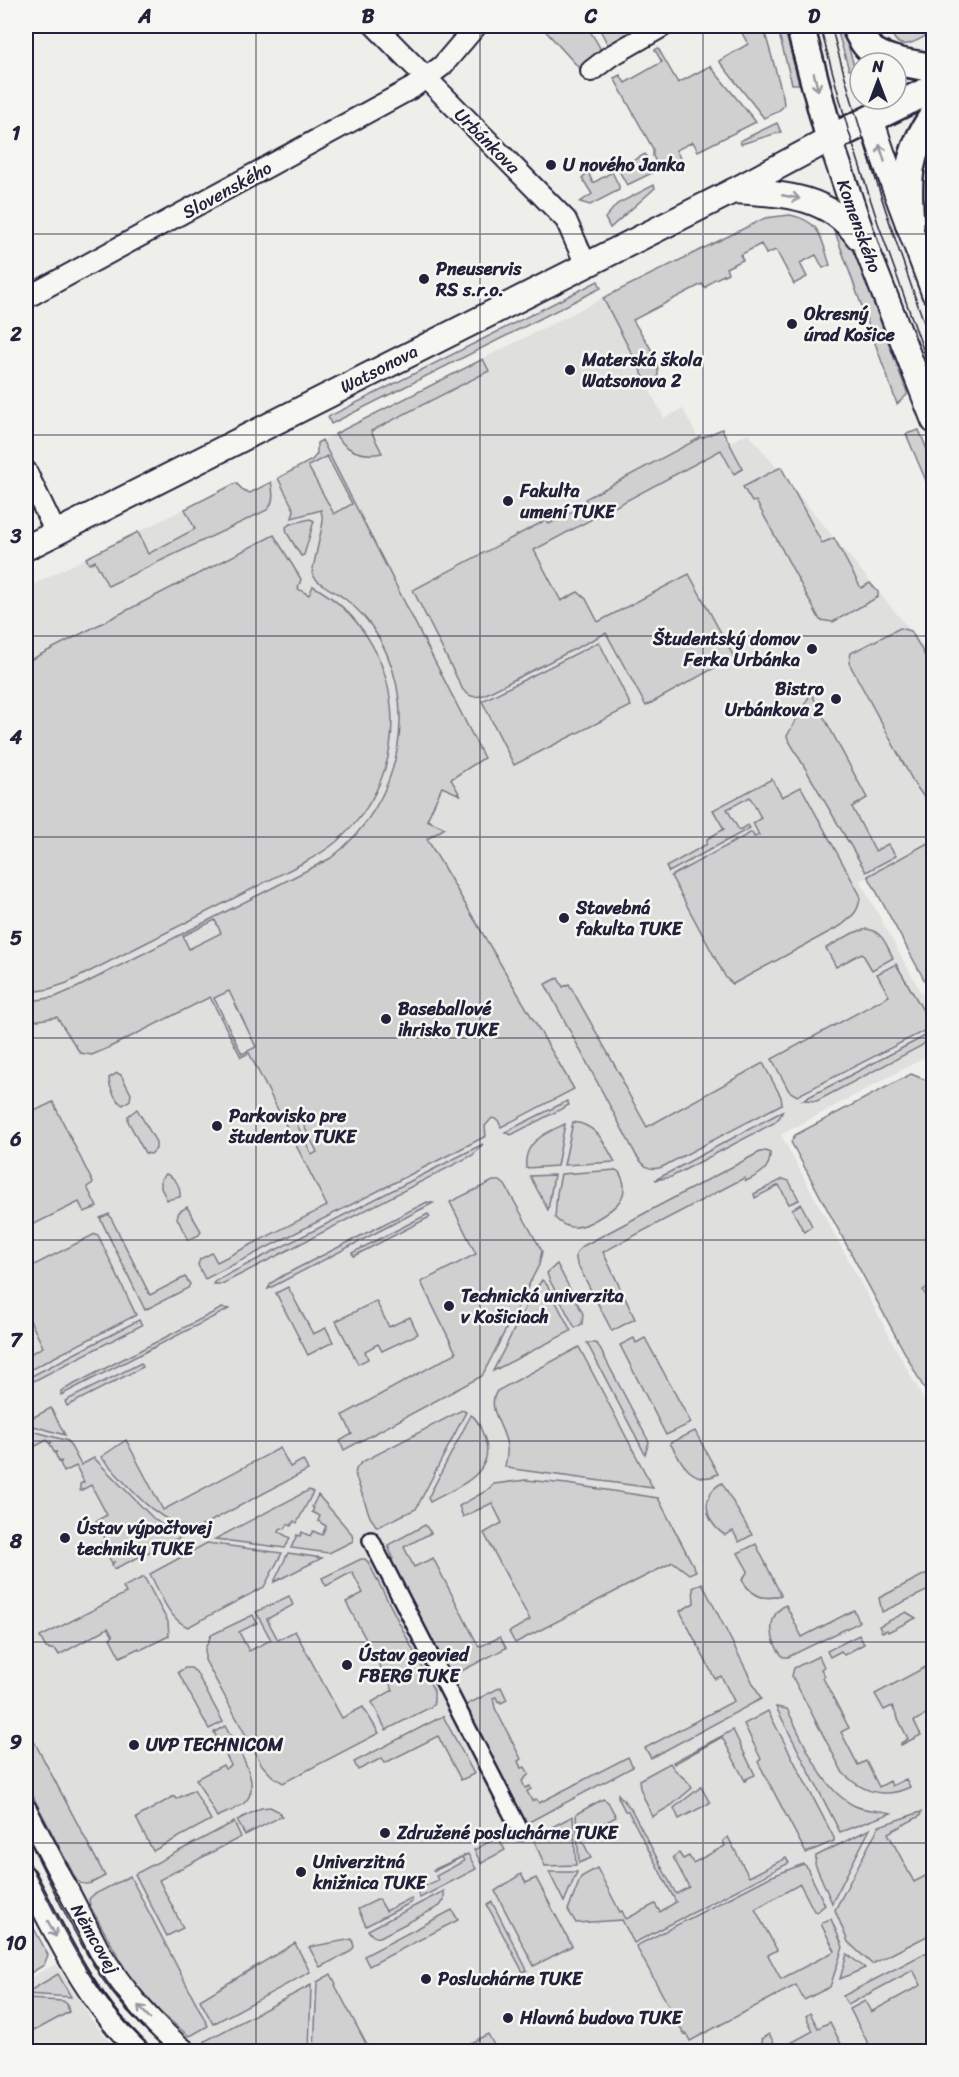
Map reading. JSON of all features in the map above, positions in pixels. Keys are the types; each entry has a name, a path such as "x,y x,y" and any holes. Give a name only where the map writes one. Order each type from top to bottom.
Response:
{"main road":[{"name":"Komenského","path":"800,26 830,139"},
{"path":"854,26 859,51"},
{"path":"854,26 865,44 876,53 933,68"},
{"path":"908,96 933,88"},
{"path":"830,139 867,111"},
{"path":"910,225 908,190 911,159 918,140 933,114"}],"street":[{"name":"Urbánkova","path":"375,26 566,220 586,265"},
{"name":"Slovenského","path":"26,298 427,79 442,66 476,26"},
{"path":"591,71 609,57 663,26"},
{"path":"871,111 889,176 910,225 933,293"},
{"name":"Watsonova","path":"26,548 733,191 830,139"},
{"name":"Komenského","path":"830,139 868,252 933,421"},
{"path":"733,191 803,199 823,207 834,212 848,224 868,252"},
{"path":"26,471 56,533"},
{"path":"371,1540 521,1832"},
{"name":"Němcovej","path":"26,1809 110,1969 143,2012 187,2052"},
{"name":"Němcovej","path":"26,1877 83,1984 105,2015 140,2052"}],"shaded area":[{"path":"541,26 587,26 599,47 600,55 581,70"},
{"path":"598,26 656,26 609,47"},
{"path":"738,26 763,26 783,96 784,106 764,118 719,61 748,44"},
{"path":"777,26 784,26 799,84 792,84"},
{"path":"836,26 842,26 850,51 848,67"},
{"path":"890,26 933,26 933,32 913,43 901,44 893,36"},
{"path":"658,48 678,83 710,66 756,122 698,151 693,142 676,150 681,160 663,169 659,168 653,156 653,149 614,78 620,75 625,83 662,62 655,50"},
{"path":"777,123 781,132 741,144 740,141"},
{"path":"645,154 653,169 652,173 627,185 618,169"},
{"path":"588,172 593,183 612,172 619,190 590,205 580,202 592,194 582,178"},
{"path":"916,174 933,228 933,249 918,200"},
{"path":"654,185 655,188 610,228 605,218 617,204"},
{"path":"790,215 814,226 822,239 830,265 823,268 816,255 800,263 807,277 794,284 776,250 766,254 761,244 740,255 743,260 726,268 728,273 713,280 705,288 702,284 633,320 651,348 657,364 657,380 648,385 603,298 765,218"},
{"path":"834,229 848,243 856,257 907,392 907,395 897,404"},
{"path":"598,281 601,288 331,424 328,417"},
{"name":"Technická univerzita v Košiciach","path":"603,298 664,418 683,409 707,455 748,433 933,658 933,840 860,881 933,1014 933,1053 781,1135 933,1417 933,2051 187,2051 143,2012 26,1804 26,588 236,483 250,493 312,460 317,454 317,443"},
{"path":"483,359 489,371 371,431 382,453 368,454 349,449 335,434"},
{"path":"722,429 743,469 734,474 721,450 534,550 561,601 578,592 586,599 598,622 689,574 734,657 646,706 606,633 484,695 472,696 463,690 413,590 546,520 549,524 587,504 585,499 700,437"},
{"path":"919,430 933,464 933,497 906,434"},
{"path":"322,440 484,758 451,779 460,795 442,787 427,820 445,828 427,839 574,1089 501,1127 498,1120 492,1118 485,1126 486,1136 205,1279 198,1265 200,1259 212,1253 217,1262 327,1206 249,1053 241,1057 210,997 92,1055 80,1053 57,1017 26,1022 26,1002 55,997 78,987 331,858 355,835 375,809 389,780 397,749 400,717 397,685 387,654 370,624 351,604 322,584 312,573 323,522 321,510 292,518 294,510 278,478 312,460 317,454 317,443","holes":["327,456 352,504 334,514 308,466","215,920 221,933 189,949 183,936","229,991 256,1047 242,1054 214,998","298,1114 317,1152 312,1155 293,1116"]},
{"path":"781,467 822,543 834,538 861,588 870,583 878,592 878,597 833,622 820,620 756,501 752,502 743,487"},
{"path":"271,482 272,500 267,510 108,586 95,561 89,564 86,558 138,532 148,554 195,529 185,509 236,483 250,493"},
{"path":"310,519 314,521 304,555 301,556 287,533 286,527"},
{"path":"274,535 301,579 298,589 309,595 313,586 345,609 368,639 384,672 391,708 390,745 381,780 363,813 329,848 67,983 26,993 26,662"},
{"path":"900,628 911,631 933,670 933,810 914,783 849,663 851,653"},
{"path":"599,642 631,706 514,765 482,701"},
{"path":"811,693 867,798 852,807 875,851 888,844 896,856 866,872 787,736"},
{"path":"772,779 782,797 801,787 860,895 860,900 855,912 842,925 733,984 726,978 671,876 752,832 754,837 759,835 753,823 761,818 750,797 727,809 739,830 748,825 750,828 669,872 666,867 707,844 707,839 724,829 713,810"},
{"path":"933,840 933,996 868,876"},
{"path":"866,929 880,935 893,958 872,970 862,953 836,967 826,948 853,933"},
{"path":"896,964 928,1019 929,1024 924,1031 797,1096 789,1091 772,1059 889,996 877,974"},
{"path":"558,978 563,987 569,984 647,1127 763,1063 781,1097 782,1104 662,1167 653,1169 647,1167 636,1155 545,984"},
{"path":"931,1033 928,1040 921,1046 817,1101 803,1100"},
{"path":"117,1073 121,1075 131,1094 130,1100 123,1105 115,1097 109,1081 109,1078"},
{"path":"911,1074 931,1082 933,1080 933,1284 923,1290 933,1309 933,1405 791,1142 795,1135"},
{"path":"567,1101 569,1105 511,1135 505,1132"},
{"path":"53,1102 93,1183 87,1187 97,1207 84,1212 79,1202 26,1228 26,1115"},
{"path":"137,1109 156,1142 156,1149 151,1154 145,1153 128,1121 128,1116"},
{"path":"783,1111 774,1123 671,1177 655,1180"},
{"path":"573,1122 594,1131 615,1162 564,1165"},
{"path":"565,1124 557,1166 526,1168 528,1151 532,1145 543,1135"},
{"path":"483,1144 473,1155 222,1284 213,1284 215,1281"},
{"path":"760,1152 770,1153 770,1159 763,1171 755,1176 746,1181 744,1178 603,1252 635,1319 612,1331 577,1263 576,1255 579,1250"},
{"path":"616,1170 623,1180 623,1194 616,1205 604,1215 578,1227 566,1226 555,1218 561,1174"},
{"path":"166,1174 177,1183 180,1197 167,1200 161,1188 161,1179"},
{"path":"554,1175 548,1210 530,1176"},
{"path":"783,1179 789,1181 799,1200 789,1204 779,1185 755,1198 754,1194"},
{"path":"493,1181 500,1181 505,1185 542,1251 539,1265 482,1376 344,1450 340,1441 352,1434 343,1415 456,1353 421,1282 476,1254 450,1202"},
{"path":"427,1202 433,1203 268,1289 271,1283 284,1275"},
{"path":"801,1204 812,1226 804,1232 792,1209"},
{"path":"187,1207 201,1231 199,1235 188,1240 177,1218 179,1212"},
{"path":"109,1214 150,1295 185,1277 190,1284 188,1288 145,1310 100,1218"},
{"path":"428,1214 430,1217 354,1256 352,1253"},
{"path":"95,1234 98,1235 136,1315 26,1372 26,1356 43,1347 26,1312 26,1263 29,1270 30,1267"},
{"path":"557,1264 583,1314 582,1324 575,1328 547,1273"},
{"path":"542,1280 547,1285 571,1331 493,1371 531,1296"},
{"path":"288,1287 313,1334 326,1328 333,1342 308,1355 276,1293"},
{"path":"376,1301 389,1327 410,1317 418,1334 382,1351 378,1344 365,1351 368,1359 358,1364 336,1321"},
{"path":"222,1308 229,1309 61,1395 61,1391"},
{"path":"139,1320 142,1325 26,1385 26,1379"},
{"path":"634,1338 636,1343 645,1338 691,1423 666,1435 620,1345"},
{"path":"587,1343 598,1345 649,1442 645,1454"},
{"path":"579,1347 653,1488 505,1467 506,1440 493,1405 497,1391"},
{"path":"141,1363 143,1367 67,1406 65,1401"},
{"path":"51,1408 65,1435 26,1424 26,1421"},
{"path":"462,1410 466,1412 416,1509 377,1527 370,1517 356,1477 357,1467 362,1462"},
{"path":"471,1415 477,1421 483,1434 487,1448 486,1459 481,1469 473,1477 430,1502 428,1498"},
{"path":"26,1429 68,1441 81,1465 94,1458 153,1518 165,1527 185,1535 114,1569 112,1565 114,1562 112,1563 101,1543 106,1540 101,1531 104,1529 101,1530 96,1521 107,1515 91,1485 80,1491 80,1484 84,1482 76,1466 64,1472 60,1463 62,1461 59,1462 55,1453 57,1452 54,1452 50,1444 52,1442 49,1443 47,1440 26,1451"},
{"path":"695,1431 718,1474 709,1477 694,1475 683,1464 670,1443"},
{"path":"126,1440 163,1510 280,1448 290,1467 303,1460 308,1470 196,1529 167,1519 143,1502 101,1457"},
{"path":"526,1480 658,1498 696,1571 689,1574 673,1562 515,1643 509,1632 530,1620 484,1533 502,1523 492,1503 463,1517 459,1506 494,1484"},
{"path":"722,1483 752,1535 739,1542 733,1531 725,1535 718,1530 709,1516 707,1509 710,1494"},
{"path":"309,1490 313,1492 297,1523 294,1521 291,1526 288,1524 279,1532 290,1538 285,1548 215,1539"},
{"path":"318,1495 352,1534 353,1541 329,1553 291,1548 297,1535 300,1536 302,1532 310,1536 313,1531 322,1535 326,1526 318,1521 320,1516 312,1512"},
{"path":"425,1525 431,1533 404,1547 414,1567 433,1558 479,1647 500,1637 506,1648 450,1677 390,1562 393,1559 388,1545"},
{"path":"207,1543 282,1553 264,1587 188,1627 175,1618 150,1574"},
{"path":"756,1544 781,1595 769,1598 758,1596 749,1590 742,1580 748,1571 738,1553"},
{"path":"288,1553 322,1558 274,1582"},
{"path":"361,1559 368,1562 434,1691 434,1703 431,1707 386,1730 372,1702 393,1690 346,1602 363,1593 352,1572 326,1586 322,1578"},
{"path":"933,1570 933,1588 882,1612 879,1598"},
{"path":"144,1577 168,1622 169,1636 120,1657 110,1638 113,1636 108,1628 59,1655 56,1650 46,1648 40,1637 126,1593 123,1587"},
{"path":"702,1583 761,1699 651,1758 645,1748 734,1701 721,1676 715,1679 680,1611 694,1603 693,1588"},
{"path":"289,1596 293,1605 267,1619 278,1640 295,1631 342,1718 363,1707 379,1733 283,1783 272,1776 262,1765 205,1660 205,1649 211,1635 253,1615 257,1623 239,1632 249,1651 271,1640 256,1612"},
{"path":"786,1605 802,1637 854,1610 859,1621 788,1657 783,1657 775,1644 772,1622 779,1610"},
{"path":"906,1612 916,1618 888,1632 887,1630 882,1632 879,1626"},
{"path":"859,1635 864,1644 844,1655 841,1651 830,1657 827,1651"},
{"path":"819,1656 824,1667 821,1669 825,1676 823,1678 849,1728 841,1732 858,1765 866,1761 879,1787 890,1781 892,1786 906,1779 910,1787 892,1793 874,1792 858,1785 843,1773 792,1676 794,1668"},
{"path":"933,1663 933,1711 914,1721 921,1735 901,1745 908,1739 892,1706 884,1710 875,1694"},
{"path":"191,1668 196,1672 223,1722 209,1729 178,1672"},
{"path":"501,1687 507,1700 501,1703 496,1697 493,1698 495,1708 521,1759 518,1761 521,1768 525,1767 529,1774 522,1781 525,1788 530,1786 531,1789 527,1791 532,1801 536,1799 539,1803 628,1757 633,1767 529,1822 524,1822 464,1709 466,1705"},
{"path":"776,1707 787,1709 807,1750 832,1789 843,1799 859,1808 891,1813 840,1832"},
{"path":"768,1711 834,1838 834,1841 806,1853 758,1762 761,1759 744,1724"},
{"path":"443,1716 474,1774 461,1780 438,1736 385,1763 382,1758 358,1770 354,1762"},
{"path":"26,1726 105,1876 94,1882 84,1884 77,1881 26,1783"},
{"path":"225,1726 246,1765 251,1787 249,1796 243,1804 217,1817 196,1779 223,1765 225,1769 231,1765 214,1732"},
{"path":"733,1730 755,1775 747,1780 745,1781 722,1737 674,1764 673,1762"},
{"path":"670,1763 692,1788 672,1805 652,1817 639,1780"},
{"path":"701,1787 710,1803 679,1819 674,1808"},
{"path":"194,1790 211,1820 153,1851 136,1818 174,1796 176,1799"},
{"path":"618,1794 631,1809 676,1894 689,1887 673,1857 679,1853 683,1859 689,1856 693,1863 725,1846 723,1841 728,1837 749,1877 786,1858 789,1863 634,1943 622,1920 576,1923 568,1910 581,1877 597,1868 626,1919 655,1904 660,1912 676,1902 628,1811 625,1811"},
{"path":"603,1799 608,1802 616,1817 580,1836 591,1858 579,1863 576,1814"},
{"path":"270,1807 282,1816 245,1835 237,1820 261,1808"},
{"path":"921,1812 920,1816 888,1833 914,1882 933,1872 933,1933 872,1964 848,1942 835,1910 879,1826"},
{"path":"573,1816 576,1865 545,1866 533,1838"},
{"path":"234,1822 241,1837 159,1880 183,1928 167,1936 135,1874"},
{"path":"870,1829 832,1903 815,1864 816,1856"},
{"path":"498,1837 505,1850 481,1863 474,1850"},
{"path":"468,1854 476,1869 420,1898 413,1881 417,1879 423,1887 438,1880 436,1876 464,1861 462,1857 433,1870"},
{"path":"803,1864 825,1905 817,1912 814,1911 800,1884 755,1909 777,1950 768,1955 781,1979 835,1951 821,1924 831,1919 843,1947 830,1987 804,2000 796,1985 690,2041 636,1946 770,1877"},
{"path":"549,1872 577,1872 564,1902"},
{"path":"521,1874 526,1883 536,1878 572,1946 534,1966 495,1891"},
{"path":"130,1876 208,2026 192,2035 189,2036 161,2013 131,1979 90,1906 89,1899 93,1895"},
{"path":"444,1891 444,1900 440,1906 380,1937 373,1936 368,1930"},
{"path":"411,1898 412,1902 366,1926 358,1909 379,1899 386,1911"},
{"path":"492,1902 527,1970 523,1972 487,1905"},
{"path":"452,1910 458,1920 369,1966 364,1956"},
{"path":"26,1913 48,1955 44,1965 26,1976"},
{"path":"352,1939 354,1947 350,1952 320,1967 309,1947"},
{"path":"295,1943 310,1972 213,2024 200,2000"},
{"path":"933,1949 933,2051 872,2051 850,2009 865,2001 871,2012 921,1985 913,1970 848,2005 843,1996"},
{"path":"847,1954 865,1968 840,1979"},
{"path":"56,1964 93,2022 118,2051 26,2052 26,1980"},
{"path":"58,1974 71,1997 26,1994 26,1993"},
{"path":"331,1974 370,2051 314,2051 317,1982"},
{"path":"311,1985 309,2051 209,2052 203,2047 205,2041"},
{"path":"26,1999 63,2001 67,2004 69,2012 36,2030 26,2030"},
{"path":"810,2013 818,2028 830,2022 842,2046 831,2051 767,2051 761,2039 769,2034 778,2050 813,2031 806,2016"},
{"path":"488,2034 497,2051 455,2051"}],"tram line":[{"path":"820,26 848,129 878,223 934,380"},
{"path":"831,26 879,189 934,350"},
{"path":"26,1834 71,1925 101,1977 133,2017 170,2052"},
{"path":"26,1856 66,1936 96,1985 133,2031 155,2052"}],"place":[{"name":"U nového Janka","path":"551,165"},
{"name":"Pneuservis RS s.r.o.","path":"424,279"},
{"name":"Okresný úrad Košice","path":"792,324"},
{"name":"Materská škola Watsonova 2","path":"570,370"},
{"name":"Fakulta umení TUKE","path":"508,501"},
{"name":"Študentský domov Ferka Urbánka","path":"812,649"},
{"name":"Bistro Urbánkova 2","path":"836,699"},
{"name":"Stavebná fakulta TUKE","path":"564,918"},
{"name":"Baseballové ihrisko TUKE","path":"386,1019"},
{"name":"Parkovisko pre študentov TUKE","path":"217,1126"},
{"name":"Technická univerzita v Košiciach","path":"449,1306"},
{"name":"Ústav výpočtovej techniky TUKE","path":"65,1538"},
{"name":"Ústav geovied FBERG TUKE","path":"347,1665"},
{"name":"UVP TECHNICOM","path":"134,1745"},
{"name":"Združené posluchárne TUKE","path":"385,1833"},
{"name":"Univerzitná knižnica TUKE","path":"301,1872"},
{"name":"Posluchárne TUKE","path":"426,1979"},
{"name":"Hlavná budova TUKE","path":"508,2018"}]}
